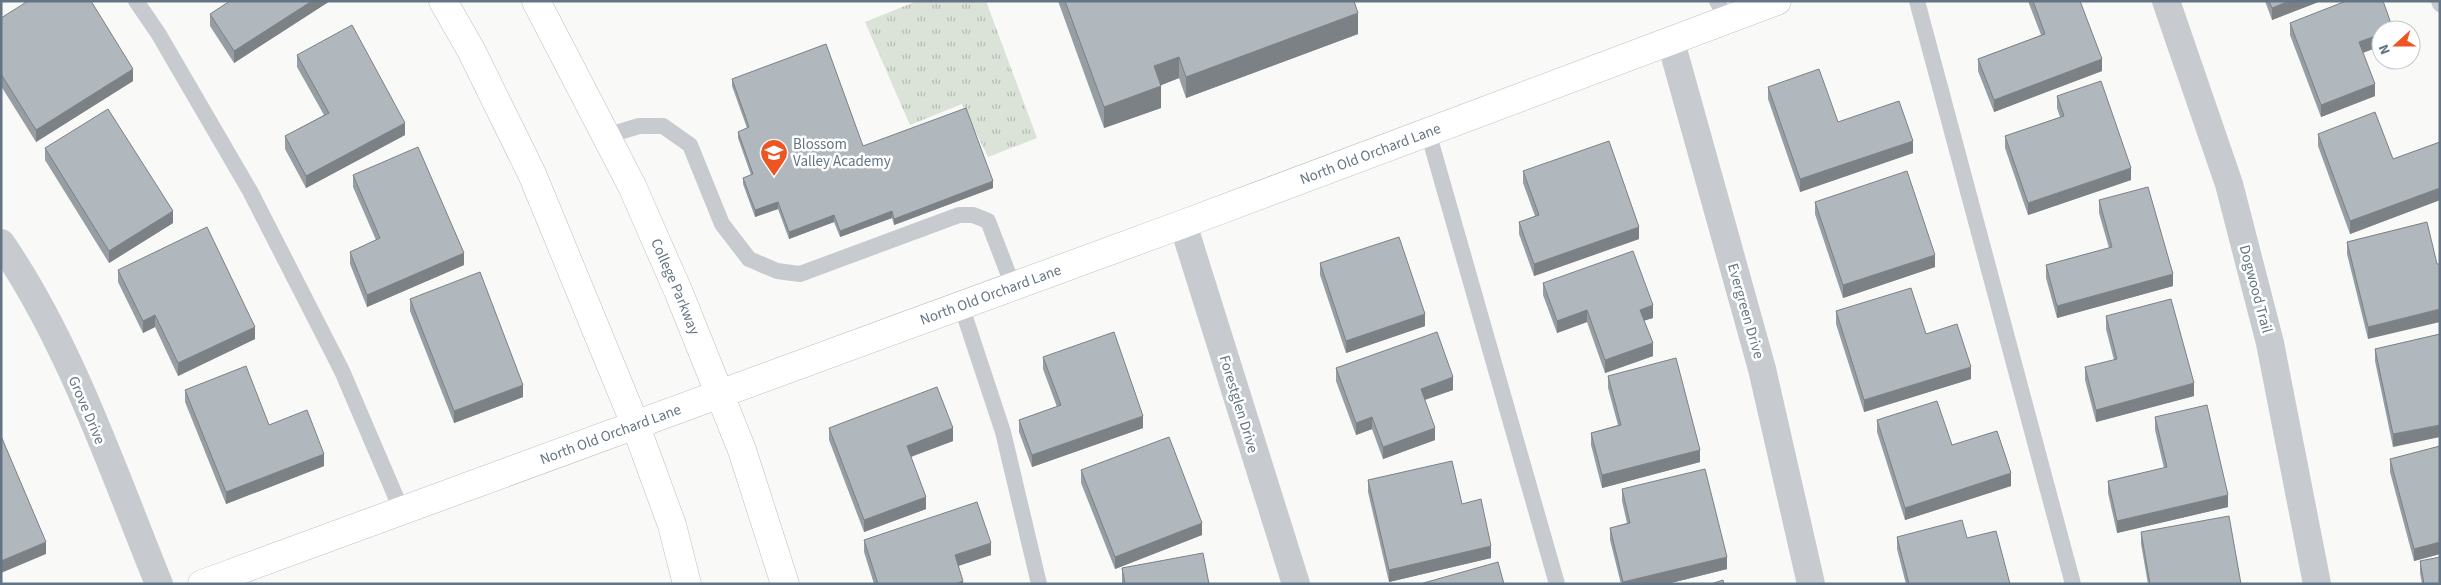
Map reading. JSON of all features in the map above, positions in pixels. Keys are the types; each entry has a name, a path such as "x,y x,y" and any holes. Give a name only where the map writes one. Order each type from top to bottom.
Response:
{"street":[{"path":"443,1 472,50 532,174 634,424 672,525 687,584"},
{"name":"College Parkway","path":"536,1 636,195 679,293 742,450 784,584"},
{"name":"North Old Orchard Lane","path":"202,584 1183,224 1670,42 1722,11 1777,1"},
{"name":"Dogwood Trail","path":"2166,1 2229,184 2270,344 2316,584"},
{"name":"Evergreen Drive","path":"1670,42 1762,369 1811,584"},
{"name":"Forestglen Drive","path":"1183,224 1296,584"},
{"name":"Grove Drive","path":"1,243 19,269 72,373 159,584"}],"lane":[{"path":"136,1 158,33 250,191 342,371 401,510"},
{"path":"1917,1 2073,584"},
{"path":"606,136 639,126 663,126 690,145 722,224 749,259 777,271 800,274 930,226 960,216 973,215 988,221 1013,286"},
{"path":"1428,132 1557,584"},
{"path":"962,305 1003,432 1039,584"}],"green space":[{"path":"917,1 986,1 1037,138 988,157 962,104 910,125 865,22"}],"building":[{"path":"28,1 91,1 133,69 36,130 1,74 1,18"},
{"path":"230,1 312,1 234,51 210,14"},
{"path":"1065,1 1354,1 1358,13 1186,77 1179,57 1154,66 1161,86 1104,107"},
{"path":"2033,1 2080,1 2102,59 1994,100 1978,59 2045,34"},
{"path":"2269,1 2289,1 2272,8"},
{"path":"2346,1 2383,1 2390,20 2371,20 2371,38 2359,42 2375,84 2321,105 2290,23"},
{"path":"352,25 405,123 306,176 285,136 329,113 297,55"},
{"path":"826,44 863,146 966,108 993,181 894,219 892,211 840,231 834,215 789,232 778,202 755,210 743,178 753,174 738,132 749,127 732,79"},
{"path":"1819,69 1838,122 1899,101 1913,141 1800,179 1768,87"},
{"path":"2101,81 2131,168 2028,203 2005,136 2064,116 2057,96"},
{"path":"108,109 173,211 109,251 45,148"},
{"path":"2375,112 2393,159 2440,142 2440,188 2350,221 2318,134"},
{"path":"1609,141 1639,227 1534,264 1519,222 1539,215 1523,171"},
{"path":"418,147 464,253 367,295 350,252 380,238 353,175"},
{"path":"1907,171 1935,255 1843,285 1815,202"},
{"path":"2148,187 2173,274 2057,306 2046,265 2112,247 2099,200"},
{"path":"2427,222 2437,264 2440,264 2440,309 2368,327 2347,242"},
{"path":"207,227 255,327 178,363 155,315 143,321 118,270"},
{"path":"1399,237 1425,314 1346,341 1320,263"},
{"path":"1633,251 1653,305 1640,310 1653,343 1605,360 1587,310 1557,321 1543,283"},
{"path":"480,272 523,385 454,411 410,299"},
{"path":"1911,288 1926,334 1957,324 1971,367 1864,400 1836,311"},
{"path":"2171,299 2194,383 2096,410 2085,367 2117,359 2106,316"},
{"path":"1114,332 1143,416 1032,455 1019,420 1061,405 1043,357"},
{"path":"1437,332 1453,377 1421,389 1435,428 1383,447 1372,417 1356,423 1336,368"},
{"path":"2440,334 2440,425 2393,434 2375,349"},
{"path":"1676,358 1700,450 1602,475 1591,433 1621,425 1608,376"},
{"path":"246,366 269,425 307,410 324,454 226,492 185,390"},
{"path":"937,387 953,428 907,446 926,497 864,520 829,428"},
{"path":"1937,401 1952,445 1997,431 2011,473 1905,508 1877,420"},
{"path":"2207,405 2228,495 2117,521 2108,481 2167,467 2155,417"},
{"path":"1,436 46,542 1,561"},
{"path":"1169,437 1202,523 1115,557 1081,470"},
{"path":"2440,446 2440,542 2414,549 2390,459"},
{"path":"1452,461 1462,504 1481,499 1491,546 1389,570 1368,480"},
{"path":"1705,469 1727,557 1623,582 1610,528 1630,523 1622,489"},
{"path":"977,502 991,543 955,555 963,581 955,584 878,584 864,540"},
{"path":"2229,516 2241,584 2150,584 2141,532"},
{"path":"1962,520 1967,538 1996,531 2010,584 1909,584 1897,537"},
{"path":"1203,553 1209,584 1125,584 1122,568"},
{"path":"2440,557 2440,584 2424,584 2420,561"},
{"path":"1498,562 1504,584 1420,584"},
{"path":"1723,580 1724,584 1711,584"}],"place":[{"name":"Blossom Valley Academy","path":"774,177"}]}
